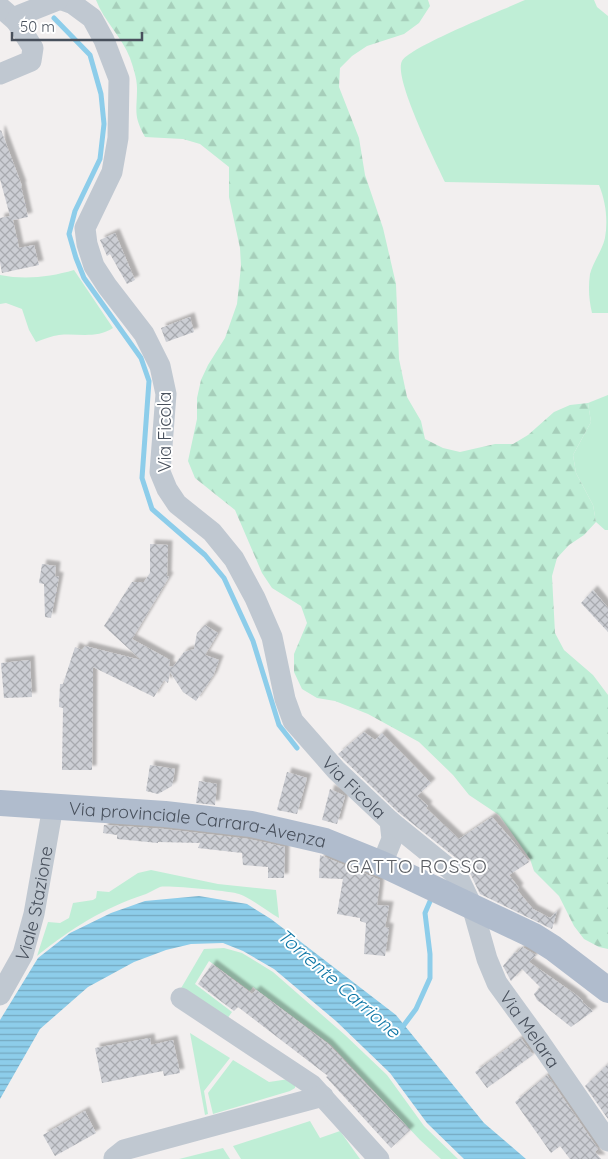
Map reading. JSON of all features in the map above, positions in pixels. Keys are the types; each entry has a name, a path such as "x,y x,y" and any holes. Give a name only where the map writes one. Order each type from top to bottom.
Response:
{"main road":[{"name":"Via provinciale Carrara-Avenza","path":"0,803 166,814 251,824 325,841 382,864 472,906 546,944 608,990"}],"street":[{"name":"Via Ficola","path":"0,74 31,61 33,48 12,14 57,0 73,4 92,18 104,40 119,78 118,138 112,172 86,228 87,244 94,266 144,334 160,366 166,394 160,472 167,490 177,504 212,532 234,559 272,637 285,699 293,721 336,770 390,821 392,839 382,864"},
{"name":"Viale Stazione","path":"0,995 23,954 34,914 53,806"},
{"path":"390,821 453,872 460,881 472,906"},
{"name":"Via Melara","path":"472,906 487,959 497,983 608,1141"},
{"path":"181,998 312,1085 379,1159"},
{"path":"109,1159 124,1150 323,1096"}],"green space":[{"path":"96,0 428,0 430,6 419,23 404,34 367,46 352,56 340,68 339,87 359,138 365,175 383,228 396,284 399,359 407,397 421,421 425,439 443,448 460,452 495,444 513,444 528,435 554,412 570,405 588,403 591,422 573,455 576,473 593,505 596,522 557,558 552,576 555,633 564,650 593,675 608,695 608,949 599,947 584,939 574,926 559,896 534,871 530,859 499,815 469,795 453,775 419,742 368,714 335,701 317,698 302,689 294,672 294,654 307,623 301,606 272,588 262,573 235,510 195,478 188,461 197,419 197,398 201,380 225,338 237,304 241,266 240,248 229,197 229,167 200,144 183,139 145,137 137,118 137,84 130,58"},
{"path":"525,0 594,0 597,7 608,16 608,313 592,313 589,294 590,274 604,243 606,232 605,205 599,185 445,182 409,101 404,84 401,70 402,61 408,55 439,38"},
{"path":"74,270 113,328 87,335 59,335 36,342 29,330 22,309 6,303 0,304 0,275 37,277"},
{"path":"608,395 608,530 605,530 596,522 593,505 576,473 573,455 591,422 588,403"},
{"path":"151,870 218,884 276,890 279,918 239,894 224,891 160,887 102,912 63,936 37,956 48,922 60,923 69,918 73,903 93,900 96,898 97,891 109,892 138,873"},
{"path":"224,948 242,953 273,972 345,1035 387,1075 424,1126 458,1159 441,1159 420,1140 331,1045 253,987 250,991 209,961 195,984 232,1012 227,1019 180,990 204,949"},
{"path":"190,1033 230,1058 204,1091 208,1114 205,1115"},
{"path":"233,1060 269,1082 289,1079 295,1083 295,1088 213,1114 208,1093"},
{"path":"310,1121 320,1138 340,1131 360,1159 241,1159 233,1146"},
{"path":"223,1148 230,1159 179,1159"}],"water":[{"name":"Torrente Carrione","path":"199,896 247,904 271,919 396,1015 484,1123 526,1159 464,1159 427,1123 390,1073 336,1021 274,969 243,951 223,943 191,944 166,950 134,962 88,987 40,1029 0,1099 0,1020 38,958 70,933 111,913 145,901"}],"building":[{"path":"1,130 22,186 28,217 13,220 19,248 34,245 39,265 2,273 0,262 0,218 10,216 0,179"},
{"path":"115,233 135,280 127,284 110,254 107,256 100,240"},
{"path":"190,317 194,332 166,342 161,328"},
{"path":"150,544 168,545 167,576 169,577 132,639 170,660 169,666 173,667 184,652 194,649 197,633 205,625 218,633 205,655 219,660 213,676 196,701 183,692 170,672 168,683 164,680 154,697 93,667 92,770 62,770 63,708 59,707 60,684 63,684 75,647 82,650 85,646 141,660 104,626 132,582 144,582 150,573"},
{"path":"42,564 56,566 55,576 59,577 51,618 45,617 44,584 39,583"},
{"path":"593,590 608,608 608,632 581,603"},
{"path":"30,660 32,697 4,698 1,663"},
{"path":"364,732 375,740 382,733 431,783 417,796 428,806 426,808 459,839 492,817 529,862 509,875 519,888 517,890 533,909 550,918 557,911 552,929 480,894 471,875 461,862 398,812 338,754"},
{"path":"150,765 175,769 172,786 158,794 146,791"},
{"path":"287,772 307,778 297,814 277,810"},
{"path":"199,781 217,784 215,805 196,803"},
{"path":"330,789 345,796 337,824 322,820"},
{"path":"104,825 164,829 248,839 285,847 284,878 268,878 268,867 243,865 242,853 198,848 200,843 158,843 117,839 117,835 103,833"},
{"path":"320,855 380,880 377,905 389,906 385,927 389,928 385,956 364,954 366,923 360,921 360,918 337,914 343,879 319,878"},
{"path":"522,947 536,955 529,962 575,994 593,1011 571,1027 537,1000 534,994 540,987 522,969 511,981 503,966"},
{"path":"212,964 252,994 256,990 328,1044 410,1130 391,1148 326,1077 328,1076 238,1007 234,1011 198,984"},
{"path":"150,1038 151,1045 173,1040 180,1073 164,1076 163,1071 102,1083 95,1048"},
{"path":"521,1038 533,1055 487,1088 475,1072"},
{"path":"608,1064 608,1119 585,1086"},
{"path":"547,1075 598,1149 595,1152 601,1159 570,1159 560,1146 551,1153 515,1102"},
{"path":"85,1111 96,1133 55,1156 43,1135"}],"waterway":[{"path":"54,18 90,55 101,94 104,124 100,159 75,211 69,234 84,278 141,358 149,381 142,478 152,509 205,555 224,578 253,641 279,725 297,748"},
{"name":"Torrente Carrione","path":"401,1029 416,1009 430,978 430,954 425,913 431,899"}],"district":[{"name":"GATTO ROSSO","path":"417,866"}]}
